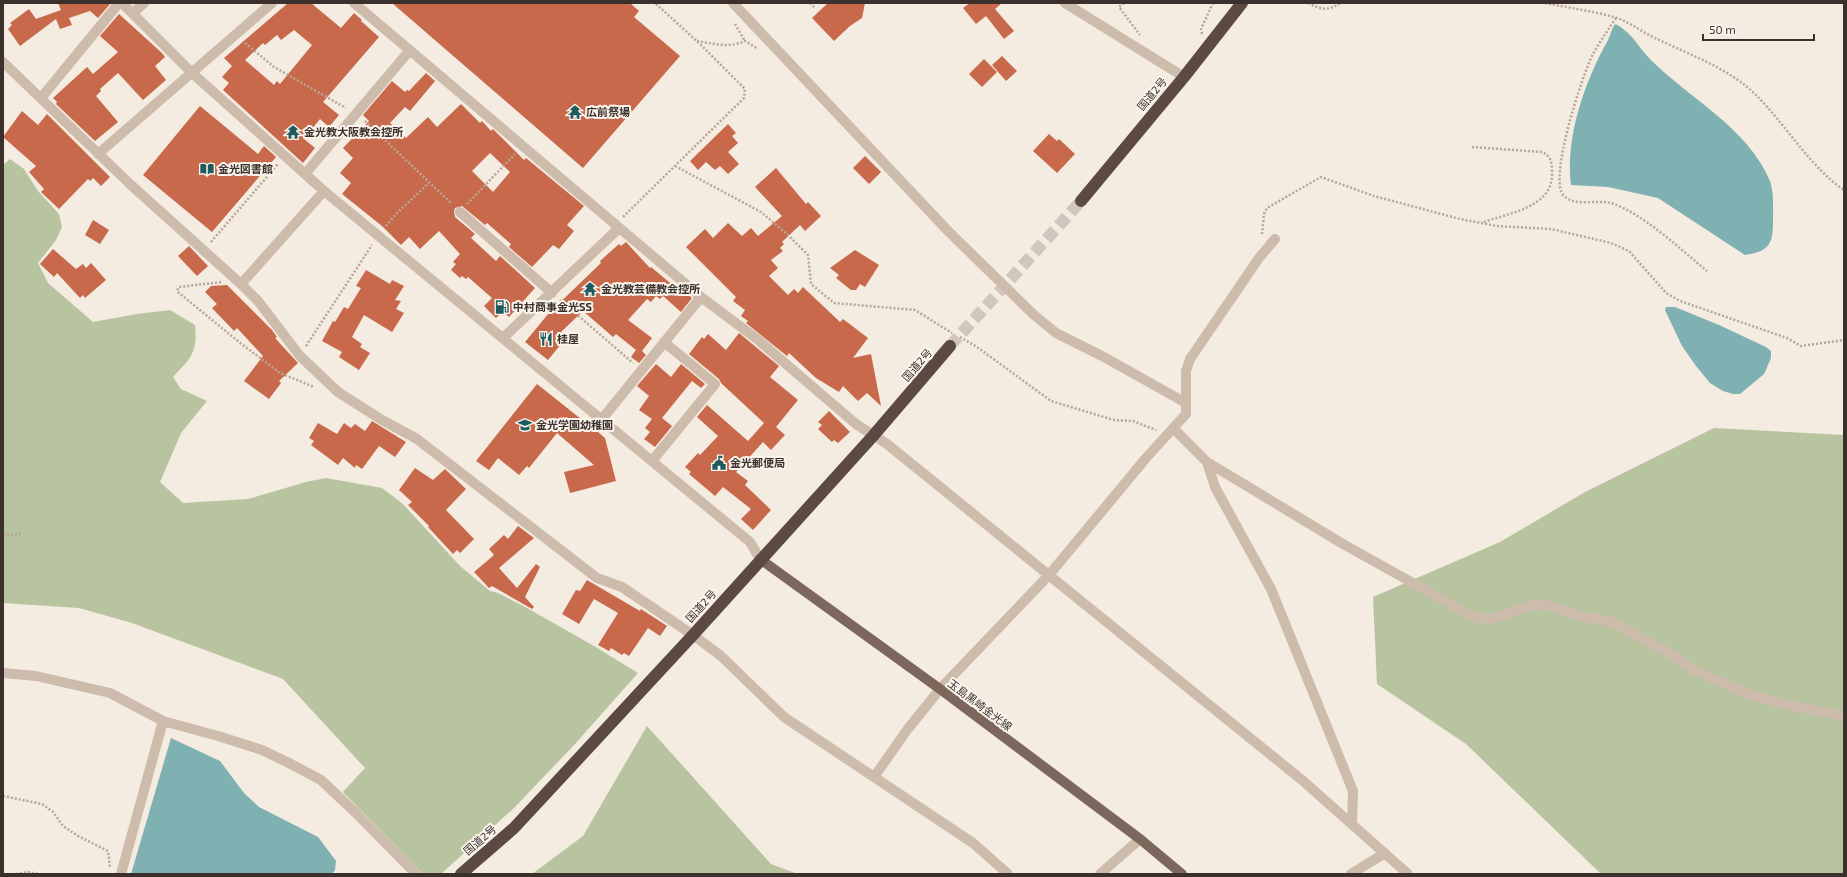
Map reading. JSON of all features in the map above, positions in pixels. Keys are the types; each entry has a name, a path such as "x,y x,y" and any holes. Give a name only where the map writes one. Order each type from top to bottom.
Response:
{"highway":[{"name":"国道2号","path":"1081,201 1184,77 1242,3"},
{"name":"国道2号","path":"461,874 514,828 873,436 950,346"}],"main road":[{"name":"玉島黒崎金光線","path":"760,559 940,689 1140,839 1182,874"}],"street":[{"path":"41,98 119,3"},
{"path":"122,3 191,72 324,191 750,542 760,559"},
{"path":"133,13 144,3"},
{"path":"98,154 272,3"},
{"path":"354,3 702,297 757,339 856,424 887,444 1302,780 1408,874"},
{"path":"733,3 949,232 1032,314 1056,333 1104,357 1186,403"},
{"path":"1065,3 1184,77"},
{"path":"305,174 410,50"},
{"path":"3,62 98,154 258,301 300,356 338,392 382,420 417,439 597,578 622,587 693,634 726,661 784,717 973,843 1008,874"},
{"path":"238,282 324,191"},
{"path":"460,212 552,293"},
{"path":"503,338 552,293 617,226"},
{"path":"874,777 907,730 940,689 1049,576 1141,464 1186,414 1186,371 1190,359 1259,258 1275,239"},
{"path":"602,419 702,297"},
{"path":"652,461 715,384 664,342"},
{"path":"1171,432 1207,462 1342,544 1474,617 1484,619 1495,618 1529,606 1543,604 1584,617 1609,621 1667,652 1694,670 1750,695 1844,716"},
{"path":"1207,462 1215,487 1271,589 1353,791 1352,824"},
{"path":"3,673 36,676 110,693 163,721 262,750 321,780 416,874"},
{"path":"122,874 163,721"},
{"path":"1100,874 1140,839"},
{"path":"1351,874 1385,853"}],"path":[{"path":"617,226 744,98 745,89 655,3"},
{"path":"810,3 814,7"},
{"path":"1124,3 1119,7 1141,36"},
{"path":"1308,3 1322,10 1335,7 1340,3"},
{"path":"1546,3 1616,18 1719,68 1744,83 1775,115 1816,164 1835,184 1844,190"},
{"path":"1616,18 1593,54 1580,87 1567,129 1562,155 1560,188 1563,196 1570,200 1612,203 1632,212 1707,271"},
{"path":"235,34 274,68 344,107 365,121 460,212 522,146"},
{"path":"696,41 724,46 745,41 763,52"},
{"path":"1472,147 1542,152 1548,155 1552,163 1553,182 1537,203 1525,209 1481,223"},
{"path":"203,252 284,156"},
{"path":"675,166 761,212 788,235 808,255 810,261 811,284 834,303 915,310 977,347 1051,401 1114,420 1133,421 1171,432"},
{"path":"1259,258 1264,214 1267,208 1322,177 1352,189 1400,204 1481,223 1551,229 1611,243 1629,251 1666,293 1680,301 1787,338 1801,346 1844,340"},
{"path":"1553,182 1560,181"},
{"path":"300,356 378,235 396,214 429,183"},
{"path":"238,282 179,287 178,290 179,293 239,342 280,373 325,392 338,392"},
{"path":"552,293 641,370"},
{"path":"3,535 23,534"},
{"path":"3,796 42,804 53,812 64,826 78,836 108,851 110,874"},
{"path":"16,874 28,872 38,874"}],"green space":[{"path":"10,159 24,169 38,191 59,214 62,227 56,240 38,263 48,283 93,322 170,310 195,325 196,334 192,354 173,377 181,389 207,401 181,433 160,482 183,503 248,499 306,482 326,478 382,488 403,504 460,566 490,591 498,593 527,608 638,673 575,744 514,808 441,874 423,874 343,792 365,768 283,679 132,623 79,608 3,603 3,165"},
{"path":"1714,428 1844,435 1844,874 1601,874 1466,744 1377,684 1373,597 1500,542 1585,492"},
{"path":"647,726 771,864 798,874 532,874 583,836"}],"water":[{"path":"1615,24 1626,31 1646,55 1666,74 1717,115 1733,130 1748,145 1760,162 1770,181 1773,201 1772,236 1768,246 1764,249 1745,255 1658,198 1608,187 1571,185 1571,148 1579,110 1592,73"},
{"path":"1666,307 1675,307 1719,325 1766,347 1771,351 1771,358 1764,374 1740,394 1733,394 1723,391 1710,383 1682,346 1665,310"},
{"path":"171,738 220,761 244,793 259,807 318,837 336,861 335,870 332,874 131,874"}],"building":[{"path":"58,3 111,3 98,18 90,11 69,18 72,25 60,29 56,19 20,46 8,29 12,25 10,23 29,9 36,19 61,10"},
{"path":"288,3 311,3 341,28 354,13 379,37 323,102 339,115 329,127 320,119 304,139 315,148 303,163 223,90 229,83 222,77 232,66 224,58","holes":["294,30 312,45 280,84 277,81 274,85 245,60 263,43 265,45 277,35 281,40"]},
{"name":"広前祭場","path":"392,3 630,3 639,11 634,17 680,56 583,168"},
{"path":"828,3 865,3 862,18 850,26 834,41 812,18"},
{"path":"970,3 1002,3 995,9 1014,31 1004,39 986,16 976,24 963,8"},
{"path":"119,14 165,57 155,66 166,80 143,100 118,73 100,89 101,91 96,96 118,122 95,141 56,104 57,102 53,98 87,67 93,74 118,52 100,36"},
{"path":"1002,56 1017,71 1006,81 992,65"},
{"path":"984,59 997,72 982,87 969,74"},
{"path":"426,73 435,81 410,111 405,107 390,123 406,138 428,117 437,127 461,104 480,123 482,121 491,131 493,129 524,160 526,158 584,206 567,225 574,231 559,249 553,245 532,267 509,247 511,244 487,223 485,225 462,206 455,208 455,217 475,234 471,238 496,261 500,256 535,288 509,317 503,311 496,318 484,306 492,298 468,277 466,279 462,276 460,278 451,270 456,264 453,262 460,254 439,231 420,249 409,237 401,245 382,226 342,194 351,183 340,173 353,158 343,148 369,121 363,115 392,81 405,92 407,90 409,91","holes":["490,153 510,172 493,192 472,171"]},
{"name":"金光図書館","path":"200,106 258,154 264,146 276,157 212,232 143,175"},
{"path":"22,111 38,125 47,114 110,177 101,186 93,178 90,181 88,179 59,209 41,192 44,189 29,172 36,166 3,137"},
{"path":"728,124 736,133 732,136 738,143 728,152 739,164 728,174 720,166 715,170 706,162 698,170 690,161"},
{"path":"1049,134 1057,141 1059,139 1075,154 1057,173 1033,151"},
{"path":"865,156 881,172 869,184 853,168"},
{"path":"776,168 806,204 808,202 821,216 805,231 800,225 782,242 784,244 780,248 783,251 771,260 778,268 769,276 788,295 794,289 798,293 803,287 840,322 843,319 868,338 853,358 871,354 881,406 867,393 858,401 843,386 839,392 816,378 789,353 787,356 746,323 748,321 741,316 745,310 733,301 736,297 686,247 705,229 713,238 728,223 742,236 751,228 758,236 782,216 755,187"},
{"path":"93,220 109,230 100,244 85,235"},
{"path":"626,242 650,268 651,267 681,292 683,290 692,298 681,312 663,296 660,299 656,296 651,302 647,299 628,320 652,338 642,351 646,355 639,363 631,357 636,350 616,334 613,337 583,311 561,332 567,337 548,360 525,342 549,313 601,263 600,261 619,244 621,246"},
{"path":"189,246 208,266 197,276 178,256"},
{"path":"53,249 76,269 83,264 86,268 91,263 106,280 85,298 83,295 80,298 57,273 54,277 40,264"},
{"path":"855,250 879,265 865,287 860,284 856,290 851,290 836,278 839,275 830,268"},
{"path":"366,270 390,284 392,280 404,286 395,300 401,301 396,309 404,313 392,332 364,315 352,337 362,344 360,347 370,353 359,370 339,357 342,352 322,341 333,321 335,322 344,307 348,309 361,288 356,286"},
{"path":"227,285 272,330 277,337 275,338 298,363 279,381 281,383 269,399 244,381 263,356 237,328 234,331 212,308 217,304 205,292 211,286"},
{"path":"739,333 779,366 770,377 798,400 776,427 785,435 771,450 763,442 736,472 748,481 745,485 771,510 753,530 741,519 751,509 723,487 715,496 689,474 691,472 685,467 698,453 700,455 718,436 697,417 707,405 748,441 764,423 721,383 719,379 689,354 702,337 704,339 708,334 726,350"},
{"path":"656,364 671,377 681,364 705,384 701,388 692,381 662,418 672,426 655,447 644,439 650,432 645,428 652,419 639,410 649,396 637,386"},
{"path":"537,384 581,419 582,418 605,438 616,481 570,493 564,472 594,465 557,433 529,468 527,466 519,475 498,458 489,470 476,461"},
{"path":"829,411 850,432 838,443 834,440 832,442 818,429 822,425 818,422"},
{"path":"372,421 406,442 395,457 379,446 362,469 356,465 355,468 343,458 338,465 311,445 314,441 309,438 318,423 337,434 344,423 351,428 355,424 365,431"},
{"path":"415,468 433,480 445,469 466,489 446,510 474,539 460,553 457,550 453,554 428,527 429,526 408,505 412,502 399,490"},
{"path":"518,526 534,538 499,568 517,588 536,564 540,567 525,597 534,607 532,609 492,586 489,588 474,572 494,555 489,549 504,535 508,539"},
{"path":"587,580 640,611 641,609 667,626 660,636 648,628 629,656 624,653 622,655 611,648 609,651 598,645 618,613 594,599 579,624 562,614 576,590 580,591"}],"tunnel":[{"path":"950,346 1081,201"}],"place":[{"name":"広前祭場","path":"575,112"},
{"name":"金光教大阪教会控所","path":"293,132"},
{"name":"金光図書館","path":"207,169"},
{"name":"金光教芸備教会控所","path":"590,289"},
{"name":"中村商事金光SS","path":"502,307"},
{"name":"桂屋","path":"546,339"},
{"name":"金光学園幼稚園","path":"525,425"},
{"name":"金光郵便局","path":"719,463"}]}
